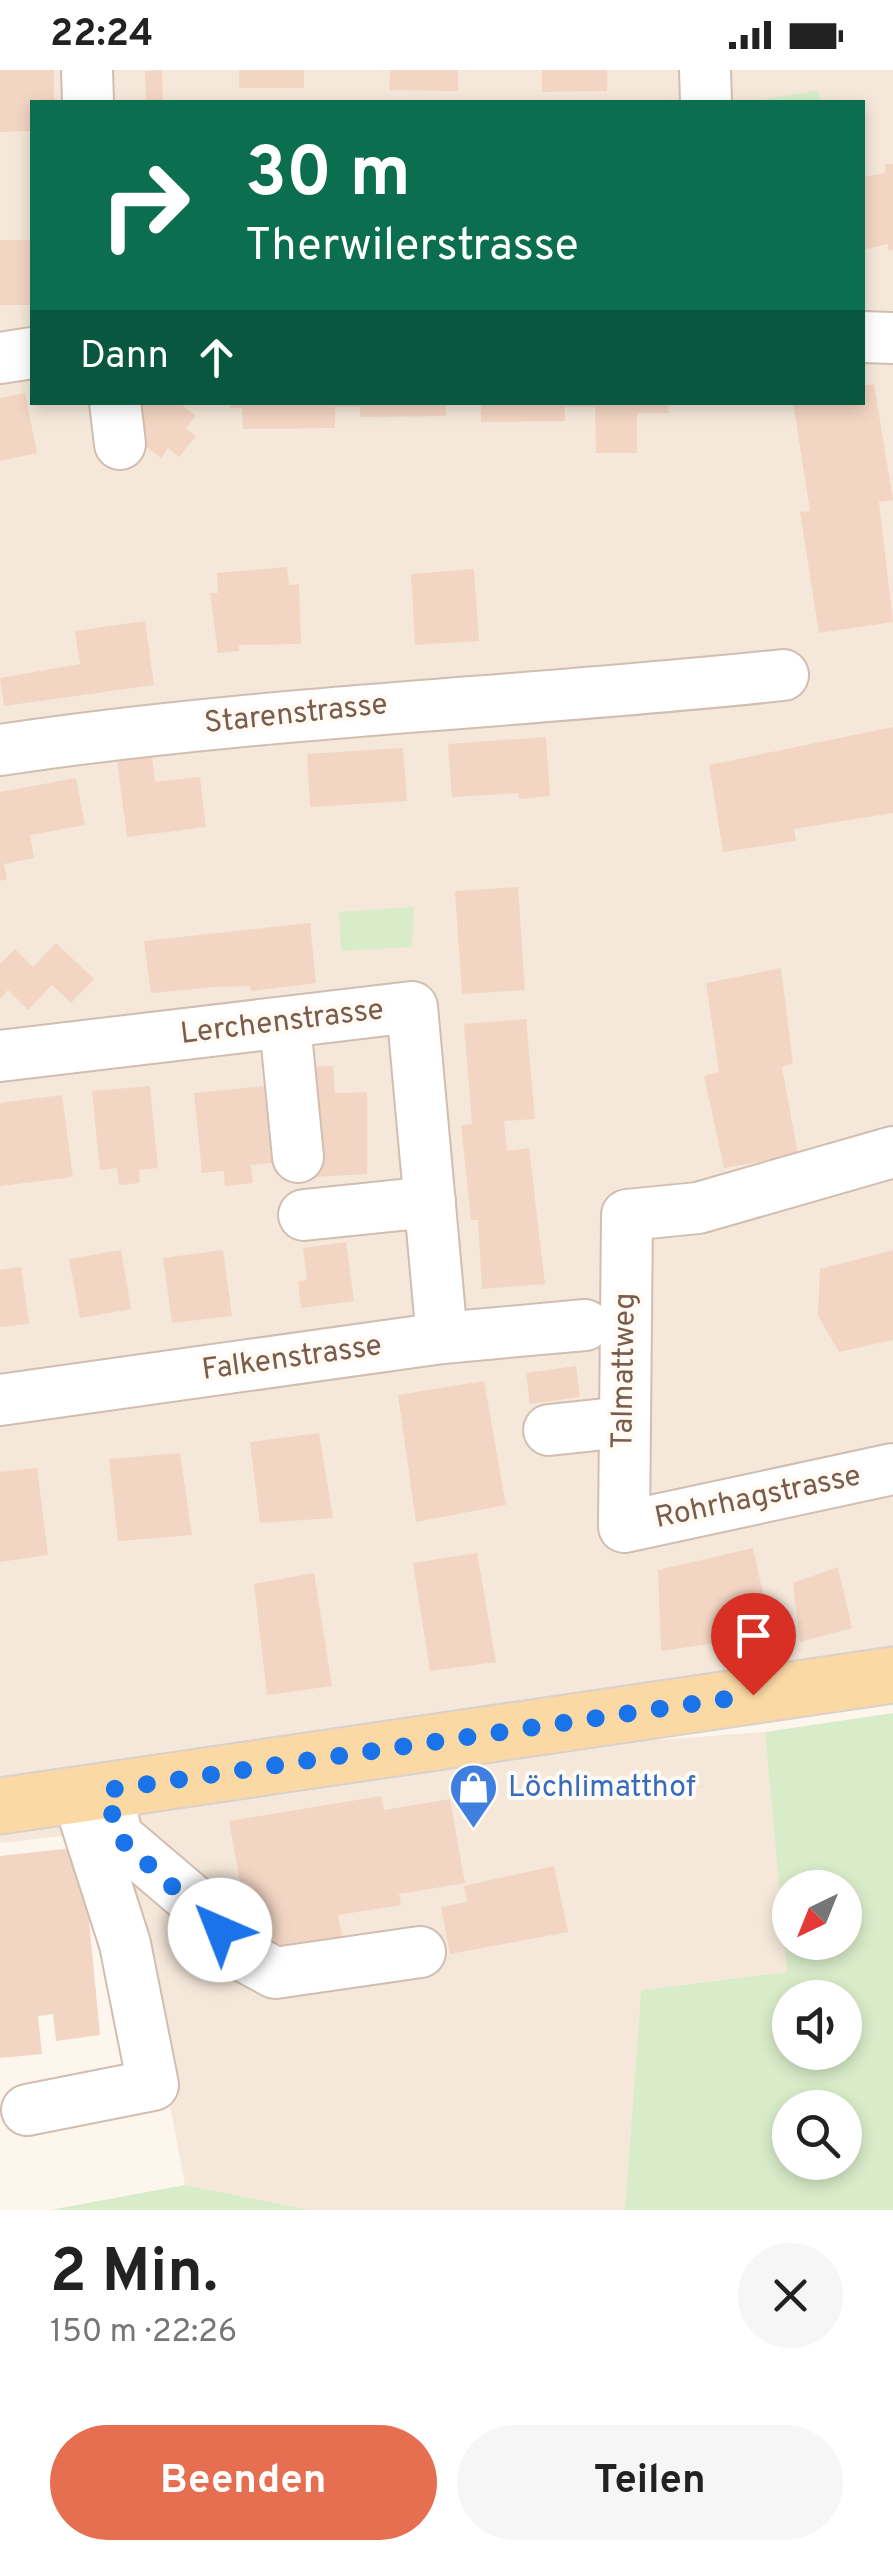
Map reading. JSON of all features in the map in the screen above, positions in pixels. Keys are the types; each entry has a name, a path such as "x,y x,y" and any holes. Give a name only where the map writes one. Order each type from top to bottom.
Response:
{"main road":[{"path":"0,1806 893,1675"}],"street":[{"path":"88,70 88,100"},
{"path":"705,70 706,100"},
{"path":"865,337 893,338"},
{"path":"0,358 30,353"},
{"name":"Starenstrasse","path":"0,750 106,734 420,703 593,695 782,675"},
{"name":"Lerchenstrasse","path":"0,1056 412,1006 442,1338"},
{"path":"285,1024 298,1157"},
{"name":"Talmattweg","path":"624,1527 628,1215 698,1208 893,1152"},
{"path":"304,1215 430,1202"},
{"name":"Falkenstrasse","path":"0,1400 442,1338 585,1325"},
{"path":"549,1430 624,1422"},
{"name":"Rohrhagstrasse","path":"624,1527 893,1469"},
{"path":"92,1792 117,1836 197,1904 244,1956 275,1973 420,1952"},
{"path":"26,2110 153,2085 92,1792"}],"shaded area":[{"path":"0,70 893,70 893,1675 649,1711 658,1740 765,1732 778,1870 772,1870 772,1960 786,1960 787,1972 641,1990 625,2210 311,2210 185,2185 152,2007 99,1832 0,1843"}],"green space":[{"path":"818,90 820,100 760,100"},
{"path":"414,907 412,947 341,951 339,912"},
{"path":"893,1713 893,2210 625,2210 641,1990 787,1972 786,1960 862,1960 862,1870 778,1870 765,1732"},
{"path":"185,2185 311,2210 50,2210"}],"building":[{"path":"0,70 54,70 54,100 30,100 30,131 0,132"},
{"path":"162,70 163,100 141,100 146,99 145,71"},
{"path":"239,70 304,70 304,88 239,88"},
{"path":"390,70 458,70 458,91 389,90"},
{"path":"542,70 607,70 607,91 542,92"},
{"path":"885,164 893,164 893,250 889,251 888,244 865,249 865,176 885,173"},
{"path":"0,240 30,240 30,305 0,305"},
{"path":"874,384 893,500 879,502 893,622 819,633 800,512 810,511 793,405 865,405 865,386"},
{"path":"25,393 37,453 0,461 0,398"},
{"path":"120,405 182,405 196,416 186,428 196,436 179,457 168,448 161,458 118,425"},
{"path":"446,405 446,416 360,417 360,407 335,407 335,428 243,429 242,408 230,408"},
{"path":"481,405 668,405 669,413 637,413 637,453 596,453 595,407 565,407 565,421 481,422"},
{"path":"287,567 289,585 299,584 301,644 238,645 239,651 218,653 210,593 218,593 217,573"},
{"path":"474,569 479,641 415,645 411,574"},
{"path":"145,621 154,685 4,706 0,678 80,664 75,631"},
{"path":"893,727 893,813 794,829 796,841 723,852 709,765"},
{"path":"546,737 550,796 519,799 518,793 452,797 448,744"},
{"path":"403,748 407,801 310,807 307,754"},
{"path":"152,756 155,782 200,777 206,827 127,837 117,760"},
{"path":"76,778 85,825 30,835 34,858 4,864 7,879 0,881 0,792"},
{"path":"518,887 525,990 462,994 455,891"},
{"path":"310,923 316,983 251,991 250,986 151,993 144,941"},
{"path":"56,943 94,979 71,1003 52,985 28,1010 8,990 0,999 0,964 15,949 33,967"},
{"path":"781,968 793,1063 782,1067 798,1155 724,1168 704,1076 719,1072 706,983"},
{"path":"526,1019 535,1119 504,1121 507,1151 529,1148 545,1284 482,1289 478,1220 471,1220 461,1125 472,1124 464,1024"},
{"path":"333,1066 335,1093 367,1092 367,1174 314,1177 304,1067"},
{"path":"150,1086 158,1168 139,1170 140,1183 119,1185 117,1168 100,1170 92,1091"},
{"path":"264,1086 272,1163 251,1165 253,1183 225,1186 224,1171 202,1173 194,1093"},
{"path":"62,1095 73,1177 0,1186 0,1103"},
{"path":"346,1242 354,1301 301,1308 298,1281 307,1280 303,1248"},
{"path":"121,1250 131,1309 80,1318 69,1259"},
{"path":"223,1250 232,1316 172,1323 163,1258"},
{"path":"893,1250 893,1340 839,1352 818,1316 820,1269"},
{"path":"21,1267 29,1324 0,1327 0,1270"},
{"path":"576,1366 580,1397 530,1404 526,1373"},
{"path":"484,1381 506,1505 416,1522 398,1395"},
{"path":"319,1433 333,1518 260,1523 250,1442"},
{"path":"180,1453 192,1535 118,1541 109,1459"},
{"path":"37,1468 48,1555 0,1562 0,1472"},
{"path":"753,1548 772,1635 661,1651 658,1570"},
{"path":"477,1553 496,1662 430,1671 413,1563"},
{"path":"838,1567 852,1628 800,1642 793,1583"},
{"path":"314,1573 332,1686 267,1695 254,1584"},
{"path":"381,1796 384,1810 450,1799 465,1883 399,1894 401,1905 338,1915 345,1950 277,1961 271,1927 249,1931 229,1821"},
{"path":"82,1847 100,2035 56,2041 53,2014 38,2016 42,2054 0,2058 0,1856"},
{"path":"554,1866 568,1932 450,1954 441,1907 467,1902 464,1886"}],"place":[{"name":"Löchlimatthof","path":"473,1830"}],"route":[{"path":"220,1930 197,1904 117,1836 107,1790 753,1695"}]}
